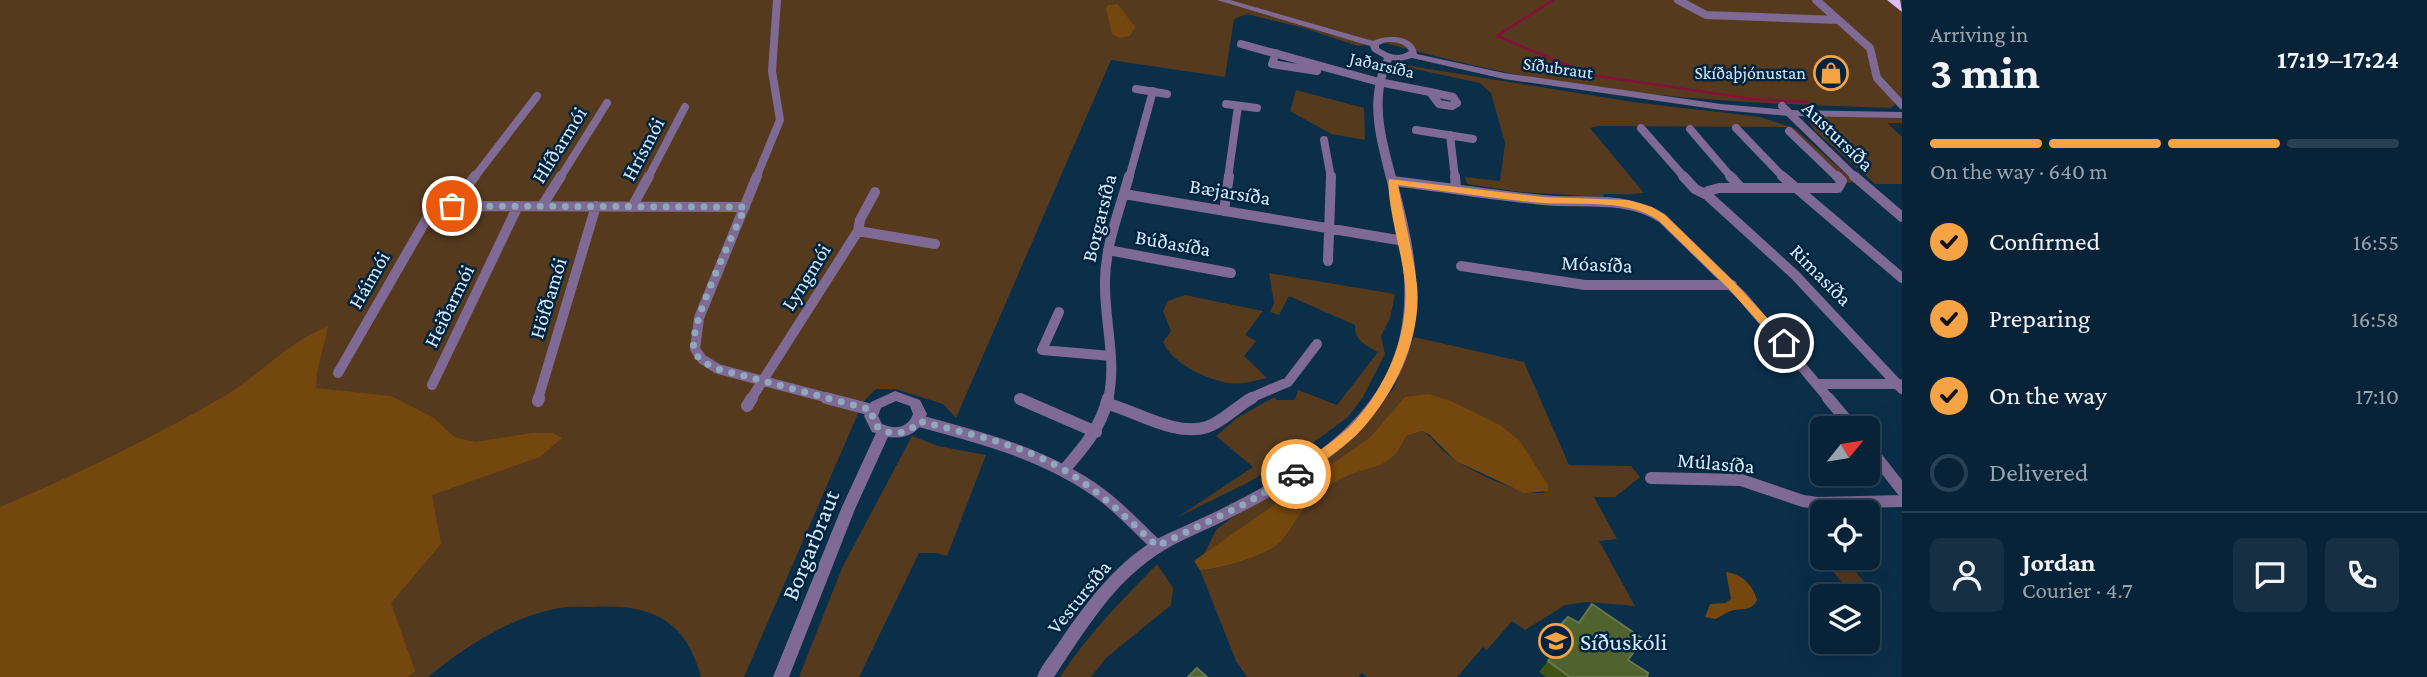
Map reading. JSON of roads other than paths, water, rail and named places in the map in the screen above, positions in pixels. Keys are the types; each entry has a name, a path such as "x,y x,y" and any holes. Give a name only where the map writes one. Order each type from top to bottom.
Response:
{"highway":[{"path":"1893,0 1902,8"}],"street":[{"path":"777,0 772,71 780,120 699,318 693,346 698,358 708,364 872,410"},
{"path":"1221,0 1374,44 1384,39 1402,41 1411,46 1412,55 1389,57 1378,52 1374,44"},
{"path":"1678,0 1706,15 1838,20"},
{"path":"1816,0 1870,48 1877,78 1902,104"},
{"name":"Jaðarsíða","path":"1241,44 1379,82 1430,92"},
{"name":"Síðubraut","path":"1412,55 1517,78 1702,102 1721,107 1902,113"},
{"name":"Vestursíða","path":"1045,677 1098,601 1130,568 1157,546 1243,505 1286,480 1342,440 1370,411 1396,367 1410,320 1412,287 1393,181 1378,134 1379,82 1389,57"},
{"path":"1136,89 1167,94"},
{"name":"Borgarsíða","path":"1064,470 1096,432 1108,404 1113,379 1104,290 1108,250 1153,92"},
{"path":"452,206 537,96"},
{"name":"Hlíðarmói","path":"542,206 607,103"},
{"path":"1226,104 1257,108"},
{"path":"1224,211 1238,106"},
{"name":"Hrísmói","path":"632,207 685,107"},
{"name":"Austursíða","path":"1785,109 1902,218"},
{"name":"Rimasíða","path":"1641,128 1695,188 1707,195 1795,275 1901,386"},
{"path":"1736,128 1795,189 1902,278"},
{"path":"1690,129 1741,188"},
{"path":"1416,130 1473,139"},
{"path":"1707,195 1712,189 1838,188 1842,181 1789,131"},
{"path":"1450,135 1456,189"},
{"path":"1324,140 1331,177 1328,261"},
{"path":"1393,181 1543,200 1628,203 1648,209 1662,218 1731,285 1844,416"},
{"name":"Lyngmói","path":"747,406 858,231 860,219 875,192"},
{"name":"Bæjarsíða","path":"1124,194 1404,241"},
{"name":"Háimói","path":"338,373 434,206 452,206"},
{"path":"452,206 745,207"},
{"name":"Heiðarmói","path":"432,385 518,206"},
{"name":"Höfðamói","path":"538,401 596,206"},
{"path":"858,231 935,244"},
{"name":"Búðasíða","path":"1108,250 1231,273"},
{"name":"Móasíða","path":"1461,266 1585,285 1731,285"},
{"path":"1059,312 1040,355 1111,356"},
{"path":"1108,404 1132,410 1174,428 1192,430 1209,427 1249,399 1286,384 1317,344"},
{"path":"1819,384 1901,386"},
{"path":"903,397 919,408 919,421 900,433 884,431 873,422 872,410 881,401 903,397"},
{"path":"1020,399 1096,432"},
{"path":"919,421 1027,452 1064,470 1103,496 1157,546"},
{"name":"Borgarbraut","path":"781,677 848,509 884,431"},
{"path":"1880,462 1902,490"},
{"name":"Múlasíða","path":"1651,478 1741,480 1803,501 1817,503 1902,501"}],"waterway":[{"path":"1553,0 1497,36 1591,75 1752,99 1807,102"}],"place":[{"name":"Skíðaþjónustan","path":"1831,73"},
{"name":"Síðuskóli","path":"1556,641"}]}
